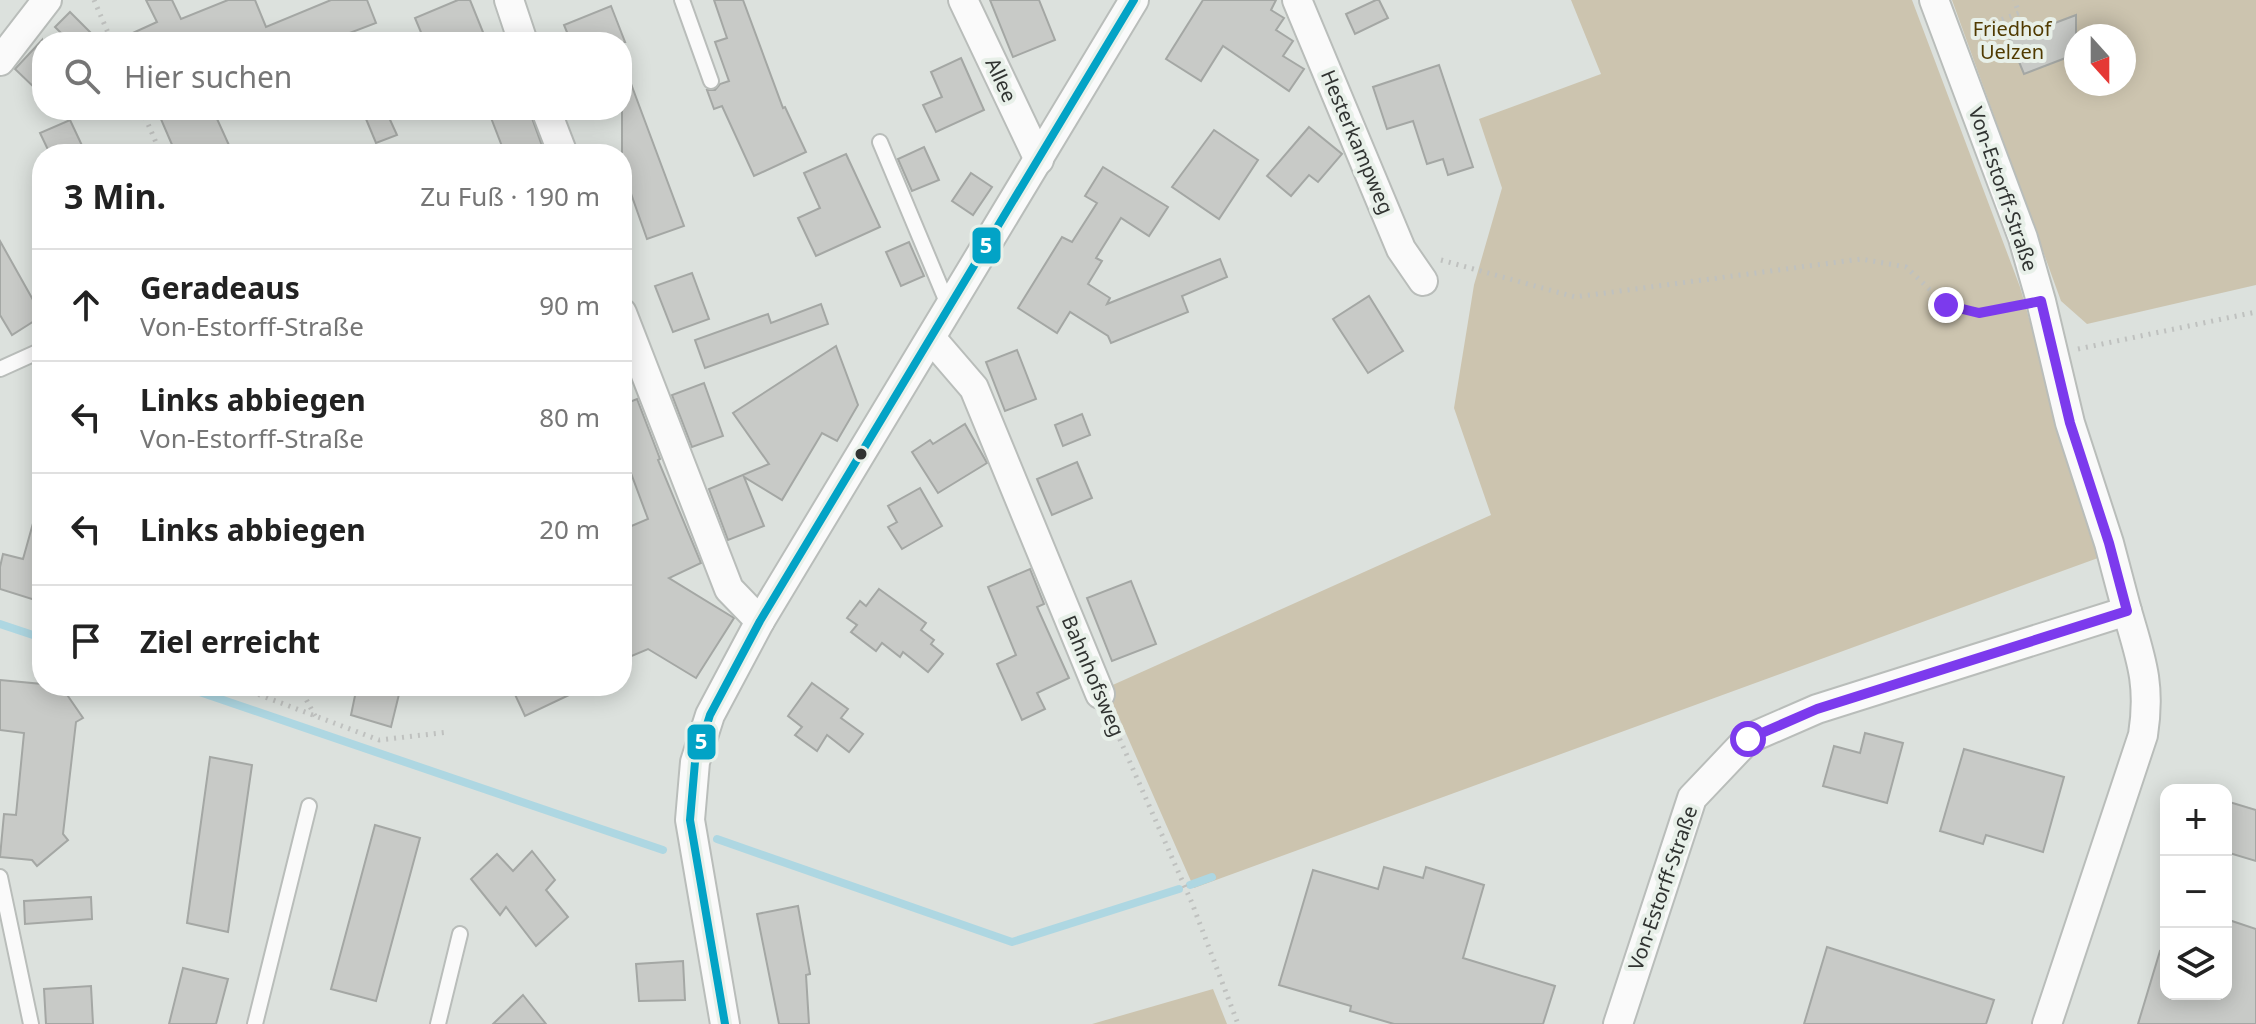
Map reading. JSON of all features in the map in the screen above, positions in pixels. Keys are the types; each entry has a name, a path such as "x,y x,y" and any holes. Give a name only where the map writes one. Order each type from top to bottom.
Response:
{"street":[{"path":"0,61 47,0"},
{"path":"509,0 520,32"},
{"name":"Allee","path":"963,0 1039,160"},
{"path":"725,1024 690,820 695,762 710,715 760,621 1134,0"},
{"name":"Hesterkampweg","path":"1297,0 1401,249 1423,281"},
{"name":"Von-Estorff-Straße","path":"1934,0 2023,238 2070,423 2109,543 2144,667 2148,704 2143,735 2047,1024"},
{"path":"550,120 559,144"},
{"name":"Bahnhofsweg","path":"931,338 974,388 1100,694"},
{"path":"632,339 729,589 760,621"},
{"name":"Von-Estorff-Straße","path":"1618,1024 1692,798 1748,739 1817,709 2127,611"}],"lane":[{"path":"682,0 711,81"},
{"path":"880,142 950,307"},
{"path":"0,369 32,355"},
{"path":"255,1024 309,806"},
{"path":"0,877 31,1024"},
{"path":"438,1024 460,934"}],"path":[{"path":"94,0 108,32"},
{"path":"1949,40 2019,13 2014,0"},
{"path":"146,120 157,144"},
{"path":"1401,249 1575,297 1861,259 1906,267 1946,305 1979,313 2041,301"},
{"path":"2053,354 2256,312"},
{"name":"Bahnhofsweg","path":"1100,694 1192,903 1238,1024"},
{"path":"262,696 379,740 449,732"},
{"path":"304,696 316,717"}],"green space":[{"path":"1571,0 1912,0 2020,287 2098,558 1194,888 1106,688 1491,515 1454,408 1474,285 1502,188 1479,119 1601,74"},
{"name":"Friedhof Uelzen","path":"1952,0 2256,0 2256,285 2087,324 2061,301"},
{"path":"1213,989 1227,1024 1092,1024"}],"building":[{"path":"146,0 172,0 181,19 228,0 255,0 266,27 331,0 367,0 376,23 352,32 135,32 157,22"},
{"path":"458,0 470,0 483,32 421,32 415,18"},
{"path":"714,0 743,0 783,108 806,152 754,176 722,106 714,109 707,90 715,90 729,81 715,42 727,38"},
{"path":"990,0 1039,0 1055,40 1013,57"},
{"path":"1203,0 1276,0 1271,10 1284,18 1276,30 1293,41 1283,56 1304,69 1289,91 1223,46 1201,81 1166,59"},
{"path":"1379,0 1388,18 1355,34 1346,14"},
{"path":"611,6 621,32 567,32 564,25"},
{"path":"70,12 90,32 60,32 55,27"},
{"path":"2076,15 2076,24 2064,24 2064,59 2024,74 2010,40"},
{"path":"32,51 32,85 15,69"},
{"path":"961,58 984,110 936,132 923,105 942,97 931,72"},
{"path":"1439,65 1473,167 1448,175 1443,159 1427,164 1413,121 1387,129 1373,87"},
{"path":"632,86 684,226 647,239 632,196 632,144 622,144 622,120 632,120"},
{"path":"70,120 81,144 45,144 40,133"},
{"path":"161,120 218,120 228,144 172,144"},
{"path":"366,120 390,120 397,135 376,143"},
{"path":"492,120 533,120 541,144 501,144"},
{"path":"1309,127 1342,154 1318,182 1309,175 1291,196 1267,176"},
{"path":"1214,130 1258,160 1219,219 1172,187"},
{"path":"924,147 939,180 912,191 898,159"},
{"path":"846,154 880,227 816,256 798,218 820,208 804,173"},
{"path":"1103,167 1168,207 1149,236 1121,218 1096,258 1102,261 1088,284 1110,298 1107,304 1220,259 1227,277 1182,296 1188,312 1111,343 1108,336 1070,312 1057,333 1018,308 1062,237 1072,242 1097,203 1085,196"},
{"path":"971,173 992,187 973,215 952,201"},
{"path":"0,241 32,298 32,322 12,335 0,315"},
{"path":"909,242 924,276 901,286 886,252"},
{"path":"692,273 709,319 673,332 655,286"},
{"path":"1369,296 1403,351 1368,373 1333,319"},
{"path":"821,304 828,324 705,368 695,340 768,314 771,323"},
{"path":"836,346 858,405 837,441 822,433 782,500 744,477 764,526 728,540 709,489 769,464 733,413"},
{"path":"1017,350 1036,399 1005,411 986,362"},
{"path":"704,383 723,436 692,447 672,395"},
{"path":"637,399 658,460 701,563 669,578 734,618 696,678 648,649 632,656 632,526 648,519 632,476 632,401"},
{"path":"1082,414 1090,435 1063,446 1055,425"},
{"path":"965,424 987,463 938,493 912,452 930,440 933,444"},
{"path":"1077,462 1092,498 1052,515 1037,479"},
{"path":"920,488 942,526 902,549 888,527 897,522 888,506"},
{"path":"32,527 32,599 0,589 3,554 23,559"},
{"path":"1030,569 1044,604 1037,607 1069,678 1037,693 1045,709 1022,720 997,664 1016,655 988,587"},
{"path":"1131,581 1156,644 1112,661 1087,598"},
{"path":"879,589 926,623 921,630 934,640 931,644 943,654 928,672 903,652 900,657 882,643 876,651 851,632 857,625 847,618 860,601 866,606"},
{"path":"0,680 32,683 32,696 68,696 83,718 76,722 63,834 68,840 37,866 32,860 0,857 4,814 16,815 24,733 0,730"},
{"path":"812,683 848,709 841,718 863,734 849,752 827,735 817,751 795,735 802,727 788,716"},
{"path":"355,696 399,696 391,727 351,715"},
{"path":"516,696 567,696 525,716"},
{"path":"1865,733 1903,743 1887,803 1823,786 1834,746 1860,753"},
{"path":"1964,749 2064,777 2043,852 1986,835 1983,844 1940,831"},
{"path":"210,757 252,765 228,932 187,923"},
{"path":"2232,803 2256,810 2256,861 2232,854"},
{"path":"375,825 420,838 376,1001 331,989"},
{"path":"532,851 555,880 546,890 568,917 536,946 506,907 500,915 471,879 497,854 513,871"},
{"path":"1384,867 1423,878 1426,867 1484,885 1463,958 1555,986 1543,1024 1394,1024 1350,1011 1351,1006 1279,985 1313,870 1378,889"},
{"path":"91,897 92,919 25,924 24,901"},
{"path":"798,906 810,974 806,975 809,1024 779,1024 757,914"},
{"path":"2232,921 2256,929 2256,1024 2138,1024 2160,951 2160,1000 2232,1000"},
{"path":"1827,947 1994,1000 1986,1024 1804,1024"},
{"path":"683,961 685,1000 639,1001 636,964"},
{"path":"183,968 228,979 216,1024 169,1024"},
{"path":"91,986 93,1024 46,1024 44,989"},
{"path":"523,995 546,1024 493,1024"}],"waterway":[{"path":"0,624 32,635"},
{"path":"211,696 663,850"},
{"path":"717,839 1012,942 1179,889"},
{"path":"1190,885 1212,877"}],"transit line":[{"name":"5","path":"725,1024 690,820 695,762 710,715 760,621 1134,0"}],"route":[{"path":"1748,739 1817,709 2127,611 2109,543 2070,423 2041,301 1979,313 1946,305"}]}
